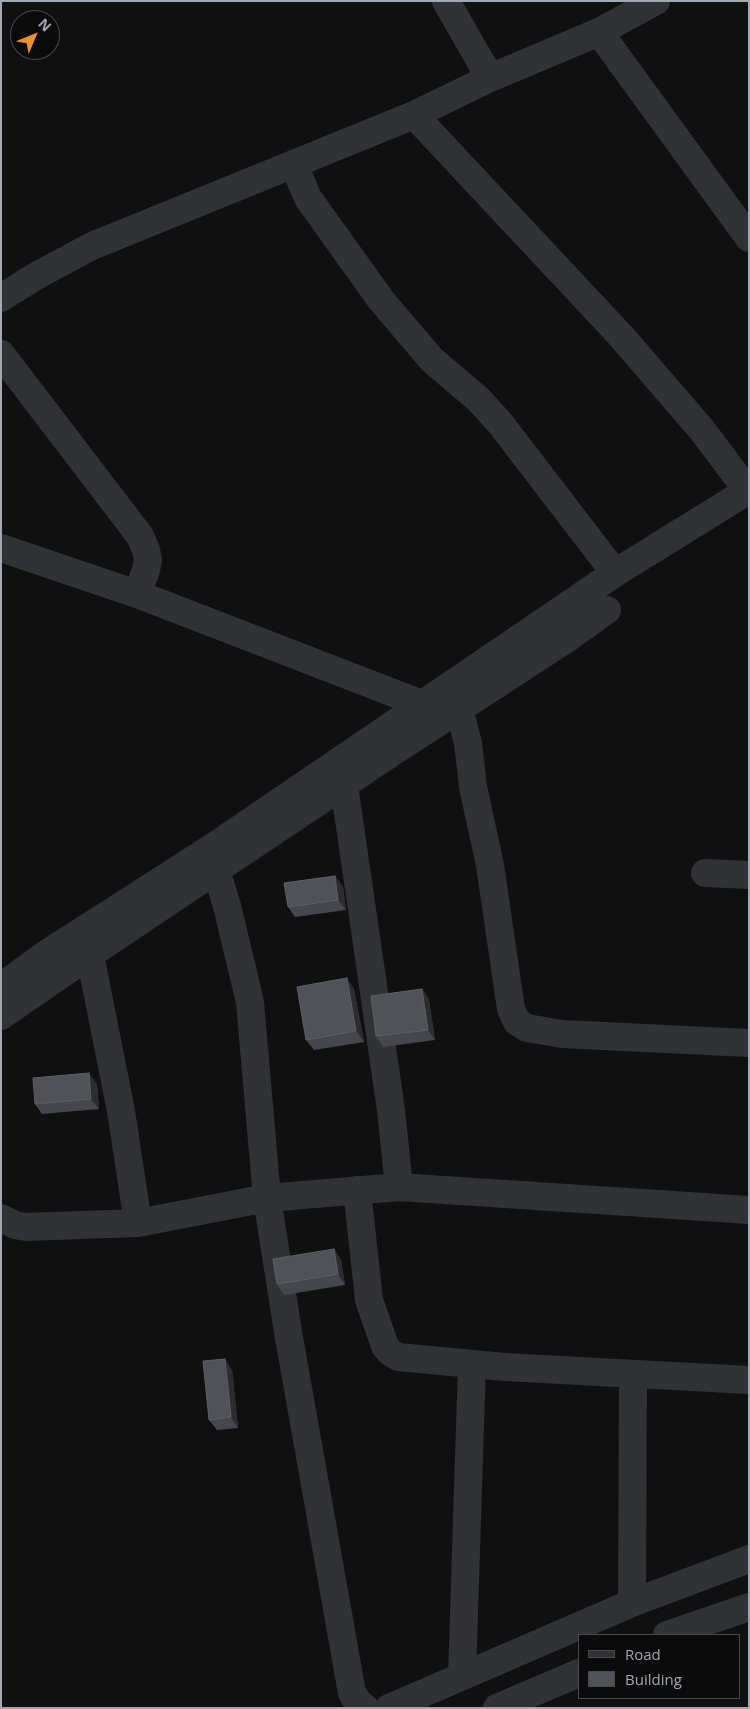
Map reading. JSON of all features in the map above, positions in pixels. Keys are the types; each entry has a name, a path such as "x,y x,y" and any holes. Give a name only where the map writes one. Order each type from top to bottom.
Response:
{"street":[{"path":"446,1 490,78"},
{"path":"1,298 36,276 92,246 414,115 490,78 599,32 656,1"},
{"path":"599,32 749,238"},
{"path":"1,987 46,954 213,847 615,573 748,491 702,430 627,343 414,115"},
{"path":"294,165 308,198 381,300 432,360 478,399 500,424 615,573"},
{"path":"1,354 140,536 148,560 137,594"},
{"path":"1,548 137,594 422,704"},
{"path":"1,1016 344,784 568,638 607,610"},
{"path":"459,709 468,743 474,787 490,865 511,1009 517,1022 528,1028 562,1034 749,1043"},
{"path":"344,784 391,1110 399,1187"},
{"path":"216,870 227,906 250,1002 267,1198 288,1332 352,1693 356,1701 365,1708"},
{"path":"704,873 749,875"},
{"path":"90,955 119,1102 138,1223"},
{"path":"1,1218 15,1225 26,1227 138,1223 267,1198 399,1187 749,1210"},
{"path":"357,1190 369,1300 385,1346 398,1357 472,1364 749,1380"},
{"path":"462,1676 472,1364"},
{"path":"632,1603 633,1374"},
{"path":"389,1708 632,1603 749,1559"},
{"path":"670,1634 749,1607"},
{"path":"497,1708 578,1673"}],"building":[{"path":"335,876 338,900 288,907 284,883"},
{"path":"347,978 356,1031 306,1040 297,987"},
{"path":"422,989 428,1030 376,1036 371,996"},
{"path":"89,1073 91,1099 35,1104 33,1078"},
{"path":"334,1249 338,1274 277,1284 273,1259"},
{"path":"225,1359 231,1417 209,1420 203,1361"}]}
